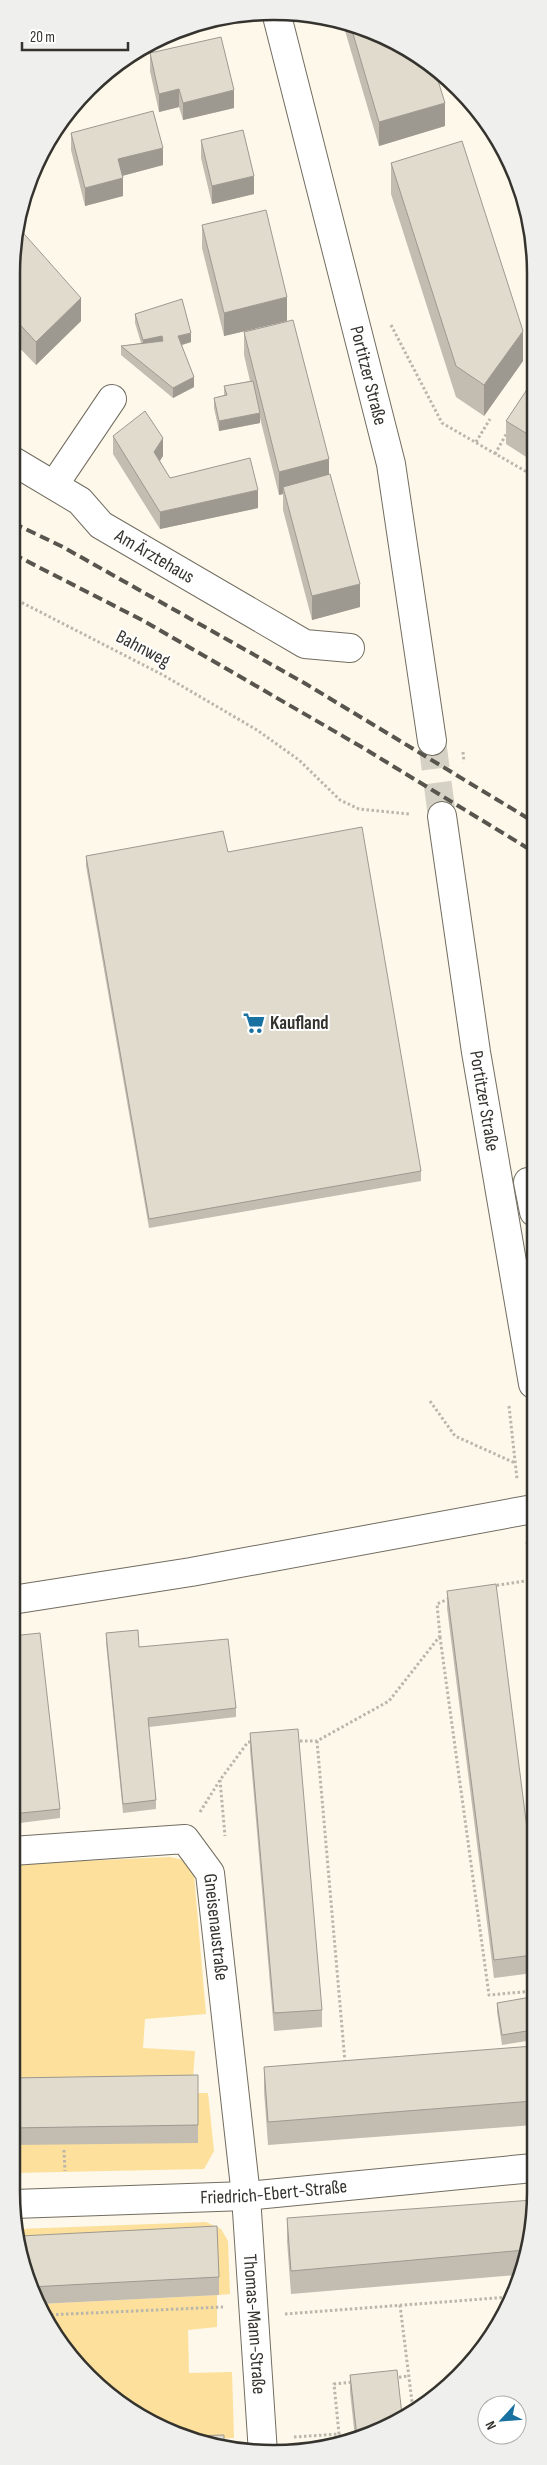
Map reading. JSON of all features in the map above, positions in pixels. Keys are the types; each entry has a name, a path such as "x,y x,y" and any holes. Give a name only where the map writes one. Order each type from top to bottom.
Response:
{"street":[{"name":"Portitzer Straße","path":"278,20 391,464 432,741"},
{"path":"54,485 112,399"},
{"name":"Am Ärztehaus","path":"20,464 80,501 101,525 305,644 350,648"},
{"name":"Portitzer Straße","path":"442,816 476,1052 527,1344"},
{"path":"20,1599 192,1572 527,1510"},
{"path":"20,1850 184,1839"},
{"name":"Gneisenaustraße","path":"184,1839 210,1873 246,2196"},
{"name":"Friedrich-Ebert-Straße","path":"21,2204 246,2196 527,2169"},
{"name":"Thomas-Mann-Straße","path":"246,2196 262,2444"}],"path":[{"path":"387,318 442,423 527,472"},
{"path":"476,442 490,419"},
{"path":"495,454 509,428"},
{"name":"Bahnweg","path":"20,602 163,675 257,730 299,760 340,800 359,809 414,814"},
{"path":"430,1401 454,1436 515,1463 510,1412"},
{"path":"469,1590 478,1586 527,1581"},
{"path":"453,1597 437,1604 489,1994 527,1991"},
{"path":"287,1741 317,1741 389,1701 440,1636"},
{"path":"317,1741 345,2062 335,2063"},
{"path":"184,1839 220,1780 248,1742 258,1742"},
{"path":"64,2150 65,2180"},
{"path":"283,2315 504,2298"},
{"path":"400,2306 412,2403"},
{"path":"52,2315 227,2307"},
{"path":"390,2378 408,2376"},
{"path":"290,2438 339,2434 334,2384 362,2381"}],"shaded area":[{"path":"170,1857 183,1860 194,1875 206,2014 145,2019 143,2048 195,2051 193,2078 20,2083 20,1864"},
{"path":"198,2093 208,2093 214,2151 204,2169 20,2173 20,2142"},
{"path":"206,2222 221,2229 228,2241 230,2294 219,2295 28,2255 23,2229"},
{"path":"217,2295 217,2327 188,2330 189,2373 232,2372 234,2438 218,2439 176,2426 147,2411 119,2393 94,2371 72,2346 46,2304"}],"building":[{"path":"353,32 386,46 428,72 438,80 445,103 379,122"},
{"path":"221,37 234,90 183,103 179,89 159,94 150,53"},
{"path":"153,111 163,148 118,159 123,178 85,188 71,133"},
{"path":"243,130 254,176 212,186 201,140"},
{"path":"462,141 523,331 484,385 456,366 391,163"},
{"path":"266,210 287,297 224,313 202,225"},
{"path":"23,233 81,298 36,342 20,325 20,274"},
{"path":"182,299 191,333 178,336 194,377 173,388 121,346 163,341 162,336 143,340 135,314"},
{"path":"293,320 329,459 279,472 244,332"},
{"path":"253,381 260,413 219,421 214,398 227,395 224,386"},
{"path":"527,390 527,434 506,421"},
{"path":"145,411 163,438 154,452 170,478 250,458 258,490 160,512 113,436"},
{"path":"330,474 360,584 312,596 283,487"},
{"name":"Kaufland","path":"362,827 421,1171 149,1219 86,856 223,831 228,852"},
{"path":"496,1584 527,1829 527,1956 494,1960 447,1591"},
{"path":"138,1630 139,1647 228,1639 236,1708 148,1718 156,1800 123,1804 106,1633"},
{"path":"40,1633 60,1809 20,1813 20,1635"},
{"path":"298,1729 322,2010 274,2013 250,1733"},
{"path":"527,1998 527,2031 502,2035 497,2003"},
{"path":"527,2046 527,2101 268,2122 264,2067"},
{"path":"198,2075 198,2125 20,2128 20,2078"},
{"path":"526,2200 525,2225 520,2250 291,2271 287,2218"},
{"path":"217,2226 219,2277 38,2287 24,2236"},
{"path":"397,2370 401,2410 356,2431 350,2375"},
{"path":"224,2435 224,2440 208,2436 206,2436"}],"tunnel":[{"path":"432,741 442,816"}],"railway":[{"path":"20,526 63,547 306,684 527,818"},
{"path":"20,558 142,620 360,746 527,848"}],"place":[{"name":"Kaufland","path":"254,1023"}]}
